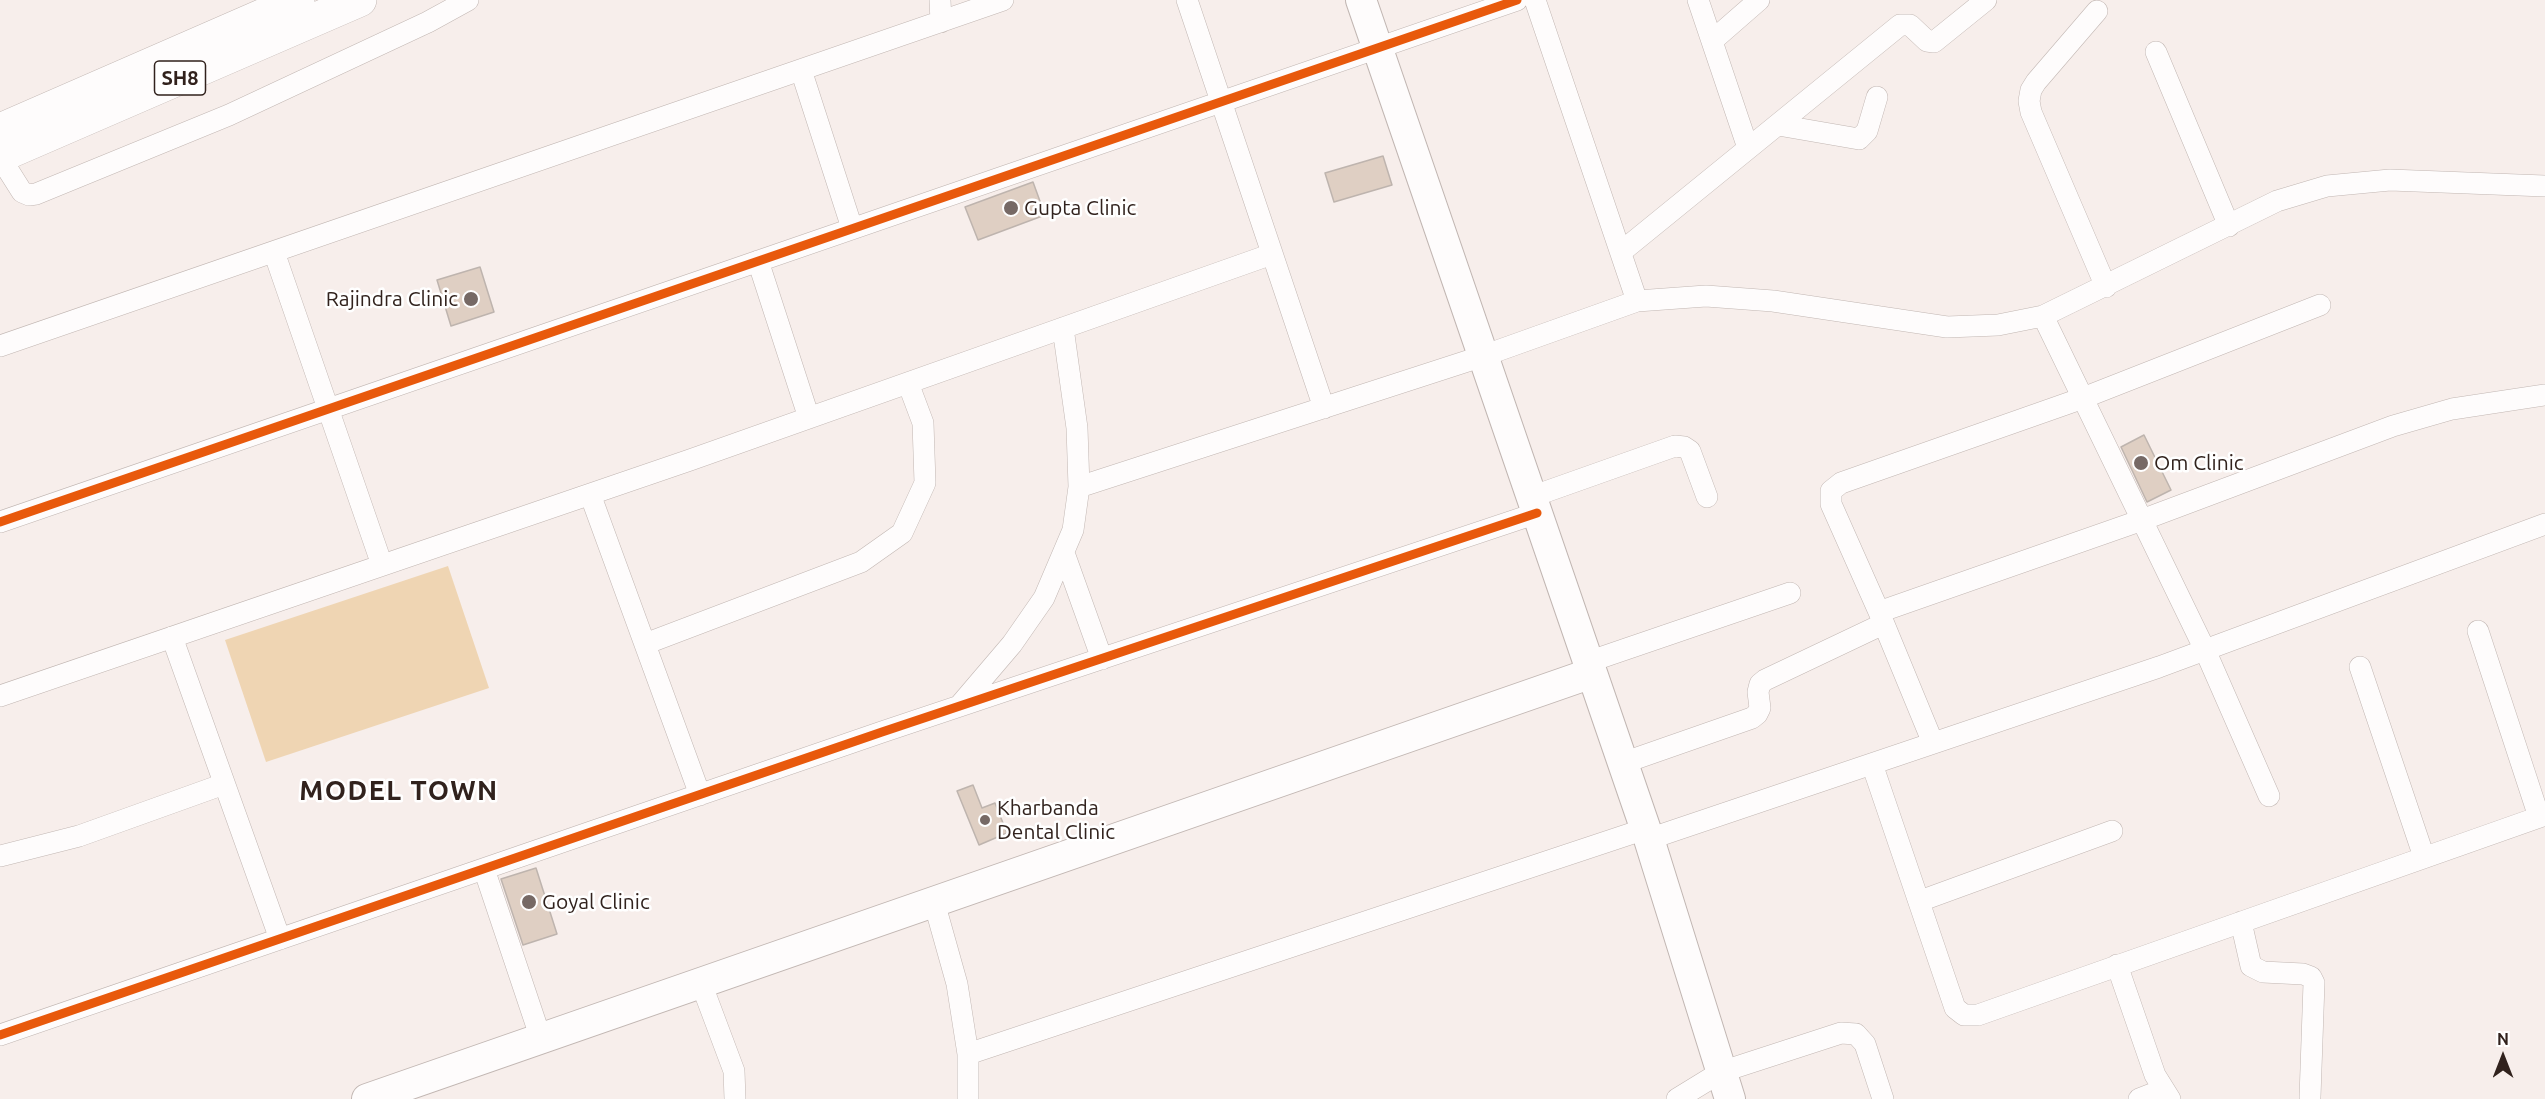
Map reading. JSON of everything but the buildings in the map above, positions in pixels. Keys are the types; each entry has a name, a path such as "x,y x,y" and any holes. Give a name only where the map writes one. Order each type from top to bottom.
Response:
{"main road":[{"name":"SH8","path":"0,156 298,0"},
{"name":"SH8","path":"0,130 143,81 360,0"}],"street":[{"path":"0,156 22,192 29,195 36,194 229,115 428,22 468,0"},
{"path":"940,0 940,22"},
{"path":"0,346 1003,0"},
{"path":"1187,0 1324,408"},
{"path":"1361,0 1647,834 1725,1086"},
{"path":"0,522 1518,0"},
{"path":"1535,0 1637,301"},
{"path":"1698,0 1748,148"},
{"path":"1712,41 1759,0"},
{"path":"1621,252 1900,25 1910,25 1927,40 1935,42 1986,0"},
{"path":"2097,11 2036,82 2031,90 2029,101 2031,112 2106,287"},
{"path":"2156,52 2229,226"},
{"path":"801,70 852,228"},
{"path":"1778,125 1859,139 1867,131 1877,97"},
{"path":"1079,487 1483,356 1637,301 1706,296 1773,301 1947,327 1998,325 2043,316 2277,201 2327,186 2390,180 2545,186"},
{"path":"274,252 382,565"},
{"path":"0,696 590,494 1272,254"},
{"path":"758,261 809,417"},
{"path":"1933,743 1831,504 1832,491 1841,483 2083,398 2320,305"},
{"path":"2043,316 2205,650 2269,796"},
{"path":"960,706 1012,644 1044,598 1073,530 1079,487 1077,428 1063,328"},
{"path":"645,644 861,562 902,533 925,483 922,423 908,383"},
{"path":"1623,763 1752,718 1760,708 1758,692 1760,684 1881,618 2393,426 2452,409 2545,395"},
{"path":"0,1035 1101,659 1534,505 1675,446 1684,447 1690,452 1707,497"},
{"path":"590,494 700,795"},
{"path":"968,1054 1647,834 1872,764 2205,650 2545,524"},
{"path":"1064,553 1101,659"},
{"path":"373,1098 934,902 1790,593"},
{"path":"1872,764 1955,1008 1964,1015 1978,1015 2542,816 2478,631"},
{"path":"172,637 280,939"},
{"path":"2360,667 2424,857"},
{"path":"0,855 78,836 224,784"},
{"path":"1920,901 2112,831"},
{"path":"484,869 541,1039"},
{"path":"934,902 957,984 968,1054 968,1099"},
{"path":"2241,922 2251,966 2263,972 2303,974 2311,977 2314,983 2310,1097"},
{"path":"2117,966 2166,1095 2139,1099"},
{"path":"701,983 734,1071 735,1099"},
{"path":"1677,1099 1725,1086 1840,1033 1856,1034 1865,1044 1883,1099"}],"shaded area":[{"path":"448,566 489,688 266,762 225,640"}],"cycle path":[{"path":"0,522 1517,0"},
{"path":"0,1035 882,732 1537,513"}],"place":[{"name":"Gupta Clinic","path":"1011,208"},
{"name":"Rajindra Clinic","path":"471,299"},
{"name":"Om Clinic","path":"2141,463"},
{"name":"Kharbanda Dental Clinic","path":"985,820"},
{"name":"Goyal Clinic","path":"529,902"}],"district":[{"name":"MODEL TOWN","path":"399,791"}]}
